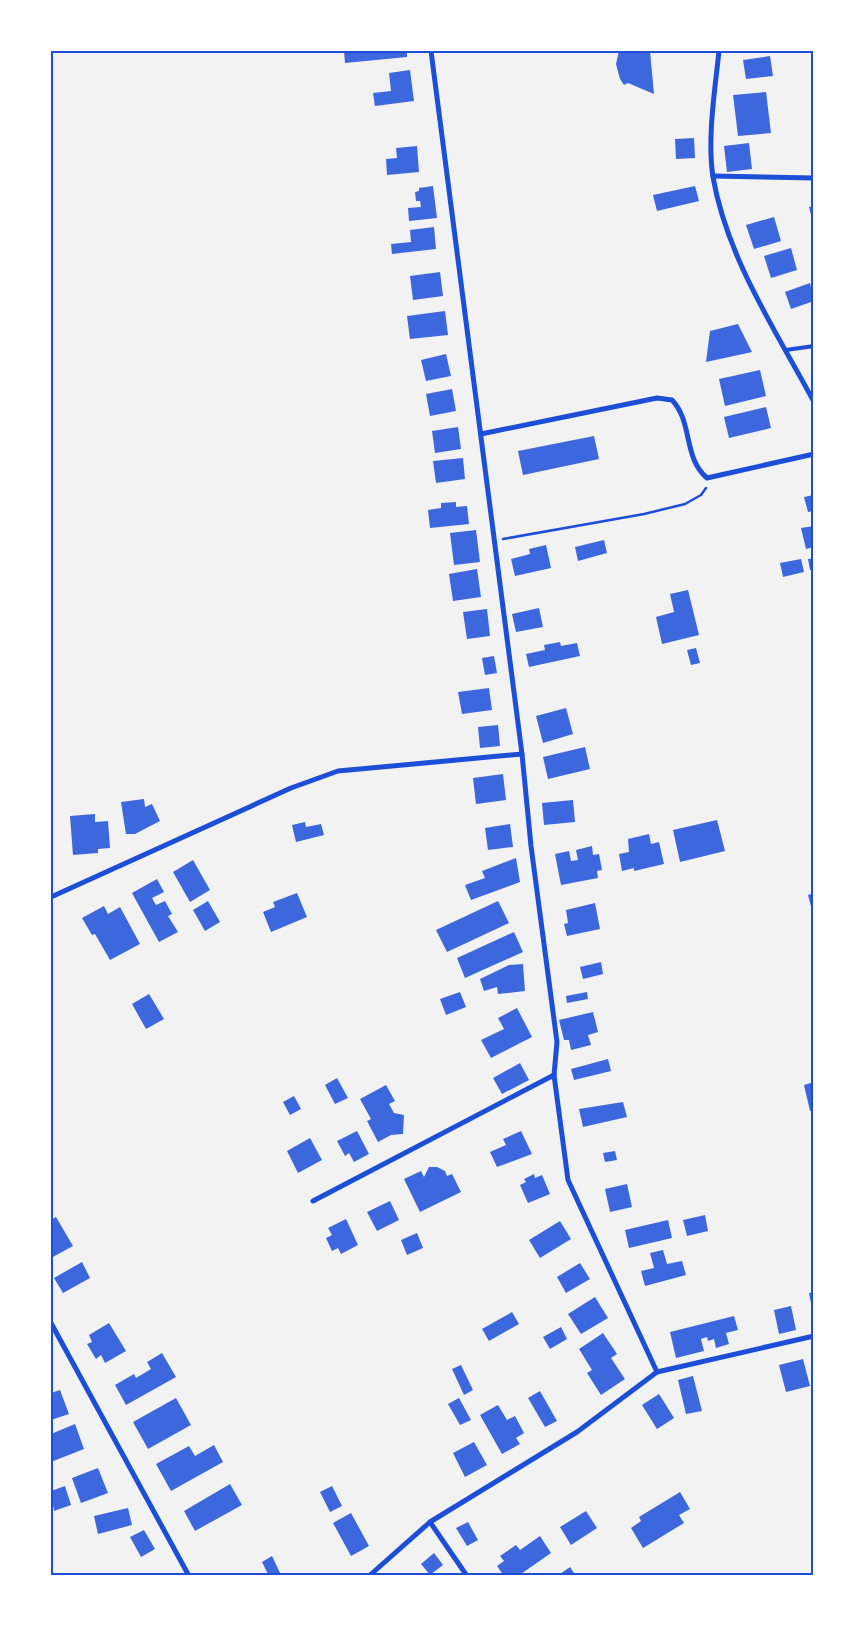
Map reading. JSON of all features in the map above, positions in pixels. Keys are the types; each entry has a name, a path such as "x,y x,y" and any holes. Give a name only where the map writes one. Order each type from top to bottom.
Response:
{"street":[{"path":"431,51 522,754 531,846 557,1042 554,1075 568,1180 657,1372"},
{"path":"719,51 712,140 713,176 730,238 754,292 814,402"},
{"path":"713,176 814,178"},
{"path":"481,434 657,398 672,400 678,407 686,422 691,451 697,470 707,478 814,454"},
{"path":"51,897 291,788 338,771 522,754"},
{"path":"312,1200 554,1075"},
{"path":"51,1323 189,1576"},
{"path":"368,1576 430,1522 577,1432 657,1372 814,1336"},
{"path":"430,1522 467,1576"}],"lane":[{"path":"786,350 814,346"}],"path":[{"path":"494,541 644,514 685,504 701,495 716,477"}],"building":[{"path":"344,51 407,51 407,57 345,63"},
{"path":"619,51 650,51 654,94 628,83 624,85 620,79 616,64"},
{"path":"770,56 773,76 746,79 743,60"},
{"path":"410,70 414,101 375,106 373,93 391,91 389,73"},
{"path":"766,92 771,133 738,136 733,95"},
{"path":"694,138 695,158 676,159 675,139"},
{"path":"749,143 752,169 727,172 724,146"},
{"path":"417,146 419,172 387,175 386,159 397,158 396,148"},
{"path":"433,186 437,218 409,221 408,208 421,207 420,201 416,201 415,192 419,191 419,188"},
{"path":"695,186 699,201 657,211 653,195"},
{"path":"814,206 814,223 813,223 809,207"},
{"path":"774,217 781,241 754,249 746,225"},
{"path":"434,227 436,249 392,254 391,244 411,242 410,230"},
{"path":"791,248 797,270 771,278 764,256"},
{"path":"440,272 443,296 413,300 410,276"},
{"path":"810,283 814,301 791,309 785,292"},
{"path":"445,311 448,335 410,339 407,316"},
{"path":"738,324 752,352 706,362 710,331"},
{"path":"446,354 451,376 426,381 421,360"},
{"path":"760,370 766,396 725,406 719,379"},
{"path":"452,389 456,411 430,416 426,394"},
{"path":"766,407 771,428 729,438 724,417"},
{"path":"458,427 461,449 435,453 432,431"},
{"path":"594,436 599,459 523,475 518,451"},
{"path":"463,458 465,479 436,483 433,461"},
{"path":"814,495 814,511 808,512 804,497"},
{"path":"456,502 456,507 467,506 469,524 430,528 428,510 441,508 441,503"},
{"path":"814,526 814,547 806,549 801,528"},
{"path":"476,530 480,562 454,565 450,533"},
{"path":"604,540 607,553 578,561 575,547"},
{"path":"546,545 551,568 515,576 511,559 530,554 529,549"},
{"path":"814,558 814,570 810,570 808,559"},
{"path":"801,559 804,572 783,577 780,563"},
{"path":"477,569 481,597 453,601 449,574"},
{"path":"688,590 699,635 662,644 656,617 674,612 670,594"},
{"path":"539,608 543,627 516,632 512,614"},
{"path":"487,609 490,636 467,639 463,612"},
{"path":"560,642 561,646 577,643 580,656 529,667 526,654 545,650 544,645"},
{"path":"696,648 700,663 691,665 687,650"},
{"path":"494,656 497,673 485,675 482,658"},
{"path":"489,688 492,710 462,714 458,692"},
{"path":"566,708 573,734 543,743 536,716"},
{"path":"498,725 500,746 480,748 478,727"},
{"path":"585,747 590,769 548,779 543,757"},
{"path":"503,774 506,800 476,804 473,778"},
{"path":"144,799 145,807 152,804 160,821 135,834 126,834 121,802"},
{"path":"573,800 575,822 544,825 542,803"},
{"path":"95,814 95,822 108,821 110,848 98,849 98,853 73,855 70,816"},
{"path":"717,820 725,851 680,862 673,830"},
{"path":"305,822 306,827 321,824 324,835 296,842 292,825"},
{"path":"510,824 513,847 488,850 485,828"},
{"path":"649,834 651,844 659,842 664,864 634,871 634,868 622,871 619,854 629,852 628,839"},
{"path":"592,846 593,855 599,854 602,870 597,871 598,878 561,885 555,854 569,851 571,861 578,860 576,850"},
{"path":"516,858 520,882 471,900 465,885 485,878 482,871"},
{"path":"193,860 210,890 190,902 173,872"},
{"path":"157,879 164,892 152,898 156,905 165,901 172,914 168,916 178,932 159,942 132,893"},
{"path":"297,893 307,917 271,932 263,912 275,907 273,902"},
{"path":"814,893 814,914 813,914 808,895"},
{"path":"208,901 220,922 205,931 193,910"},
{"path":"498,901 509,923 447,952 436,930"},
{"path":"595,903 600,929 567,936 564,924 568,923 566,910"},
{"path":"104,906 108,914 120,907 140,944 110,960 95,934 92,935 82,918"},
{"path":"514,932 523,952 465,978 457,958"},
{"path":"601,962 603,974 583,979 580,967"},
{"path":"523,964 525,991 498,994 497,987 484,991 480,979 509,965"},
{"path":"460,992 466,1007 446,1015 440,999"},
{"path":"587,992 588,999 567,1003 566,996"},
{"path":"149,994 164,1019 146,1029 132,1004"},
{"path":"517,1008 532,1037 491,1058 481,1040 504,1029 498,1018"},
{"path":"593,1012 598,1032 588,1035 591,1045 571,1050 569,1040 564,1040 559,1020"},
{"path":"608,1059 611,1071 574,1080 571,1069"},
{"path":"520,1063 529,1080 502,1094 493,1078"},
{"path":"337,1078 348,1098 335,1104 325,1085"},
{"path":"814,1082 814,1110 810,1111 804,1085"},
{"path":"386,1085 395,1101 389,1104 394,1113 404,1115 403,1134 391,1135 378,1142 367,1121 371,1119 360,1099"},
{"path":"294,1096 301,1109 290,1115 283,1102"},
{"path":"623,1102 627,1117 583,1127 579,1109"},
{"path":"357,1131 369,1154 354,1162 349,1153 345,1156 337,1141"},
{"path":"521,1131 532,1154 497,1167 490,1152 506,1145 503,1139"},
{"path":"310,1138 322,1160 298,1173 287,1151"},
{"path":"615,1151 617,1160 605,1162 603,1153"},
{"path":"429,1167 437,1167 445,1171 447,1176 452,1174 461,1192 420,1212 404,1179 421,1171 424,1177"},
{"path":"534,1174 535,1178 542,1175 550,1194 528,1203 520,1185 526,1182 524,1179"},
{"path":"627,1184 632,1207 610,1212 605,1189"},
{"path":"390,1201 399,1220 377,1231 367,1212"},
{"path":"705,1215 708,1231 687,1236 683,1220"},
{"path":"56,1217 73,1246 51,1258 51,1220"},
{"path":"346,1219 358,1245 341,1254 338,1248 332,1251 326,1238 332,1235 328,1228"},
{"path":"668,1220 672,1238 629,1248 625,1230"},
{"path":"560,1221 571,1239 540,1258 529,1240"},
{"path":"417,1233 423,1248 407,1255 401,1240"},
{"path":"663,1250 667,1264 682,1261 686,1275 645,1286 641,1271 654,1268 650,1253"},
{"path":"82,1262 90,1278 63,1293 54,1278"},
{"path":"580,1263 590,1279 566,1293 557,1277"},
{"path":"814,1292 814,1308 812,1308 809,1293"},
{"path":"595,1297 608,1318 581,1334 568,1314"},
{"path":"791,1306 796,1330 779,1334 774,1310"},
{"path":"512,1312 519,1324 489,1341 482,1329"},
{"path":"734,1316 738,1330 726,1333 729,1344 716,1348 714,1339 708,1341 707,1337 701,1339 704,1351 676,1358 670,1332"},
{"path":"109,1323 126,1351 105,1363 101,1355 96,1359 87,1344 92,1342 89,1335"},
{"path":"561,1327 567,1339 550,1349 543,1337"},
{"path":"603,1333 617,1354 611,1358 625,1379 601,1395 587,1373 592,1370 579,1349"},
{"path":"162,1353 176,1377 126,1405 115,1385 134,1374 136,1378 151,1369 147,1362"},
{"path":"803,1359 810,1386 786,1392 779,1365"},
{"path":"461,1365 473,1390 464,1395 452,1369"},
{"path":"693,1376 702,1411 686,1414 678,1380"},
{"path":"60,1390 69,1414 51,1420 51,1393"},
{"path":"540,1391 557,1421 545,1427 528,1398"},
{"path":"659,1394 674,1418 657,1429 642,1405"},
{"path":"176,1398 191,1425 148,1449 133,1422"},
{"path":"459,1398 471,1420 460,1425 448,1404"},
{"path":"498,1405 507,1420 515,1416 524,1433 516,1438 520,1444 502,1454 480,1415"},
{"path":"75,1424 84,1449 51,1462 51,1434"},
{"path":"474,1442 487,1465 465,1477 453,1453"},
{"path":"214,1445 223,1462 171,1491 156,1464 189,1446 195,1456"},
{"path":"98,1468 108,1493 81,1503 72,1478"},
{"path":"230,1484 242,1505 195,1531 184,1511"},
{"path":"65,1486 71,1505 54,1511 51,1491"},
{"path":"332,1486 342,1506 330,1512 320,1492"},
{"path":"680,1492 690,1509 679,1515 684,1523 643,1548 631,1528 641,1521 639,1517"},
{"path":"128,1508 132,1525 98,1534 94,1516"},
{"path":"586,1511 597,1528 571,1545 560,1527"},
{"path":"351,1513 369,1546 351,1556 333,1523"},
{"path":"468,1522 478,1540 467,1546 456,1528"},
{"path":"144,1530 155,1549 141,1557 130,1537"},
{"path":"540,1536 551,1553 518,1576 504,1576 497,1566 504,1561 500,1556 516,1545 520,1550"},
{"path":"434,1553 443,1565 430,1575 421,1564"},
{"path":"272,1556 280,1573 269,1576 262,1562"},
{"path":"570,1567 576,1576 557,1576"}]}
